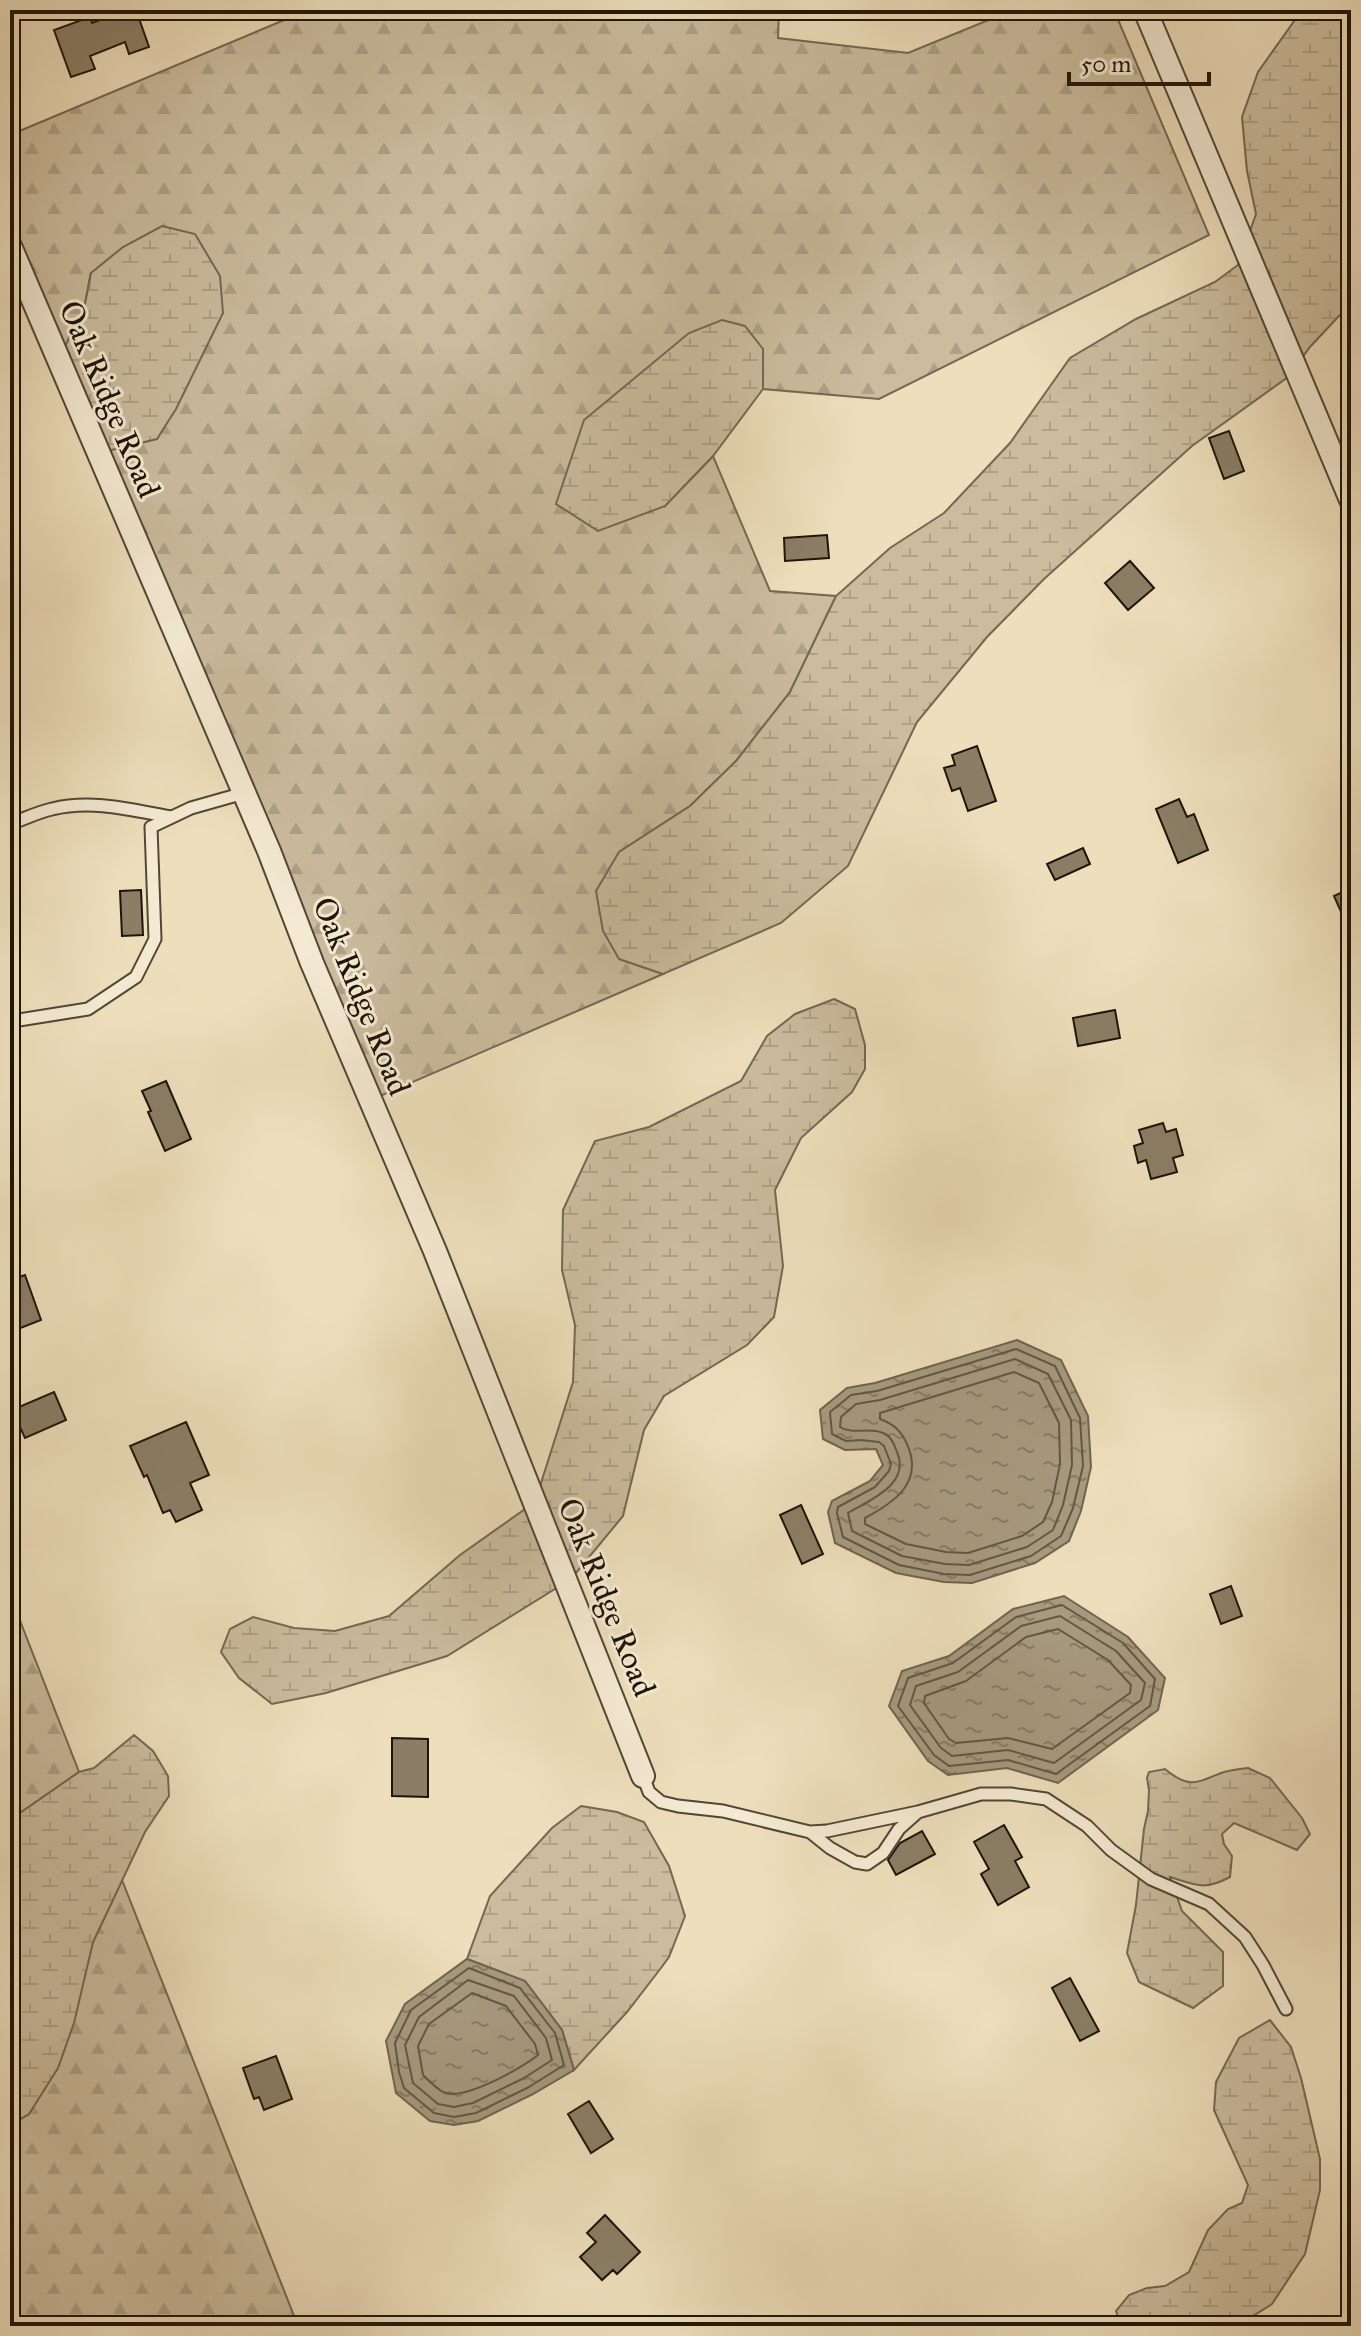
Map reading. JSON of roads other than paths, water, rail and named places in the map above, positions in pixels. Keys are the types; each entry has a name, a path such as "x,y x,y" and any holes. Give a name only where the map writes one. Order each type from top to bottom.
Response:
{"street":[{"path":"1145,10 1351,500"},
{"name":"Oak Ridge Road","path":"10,246 244,793 440,1265 643,1776"}],"lane":[{"path":"10,1019 88,1009 136,977 155,939 151,827 191,808 244,793"},
{"path":"10,824 52,809 81,805 111,806 172,817"},
{"path":"643,1776 649,1792 661,1802 723,1811 810,1832 918,1812 981,1794 1046,1799 1087,1826 1111,1850 1151,1879 1209,1904 1245,1937 1286,2009"},
{"path":"810,1832 830,1848 855,1862 867,1864 883,1853 899,1829 918,1812"}],"water":[{"path":"1017,1340 1061,1360 1088,1416 1091,1467 1081,1511 1069,1541 1035,1563 972,1583 944,1582 896,1573 835,1543 828,1512 832,1501 870,1481 883,1465 876,1449 845,1450 823,1439 820,1410 847,1388 875,1383"},
{"path":"1064,1596 1128,1637 1165,1678 1158,1710 1058,1783 1007,1768 948,1775 928,1761 889,1706 902,1671 949,1656 1013,1609"},
{"path":"467,1959 525,1981 562,2030 574,2070 478,2121 454,2125 430,2121 396,2093 386,2041 405,2004"}]}
